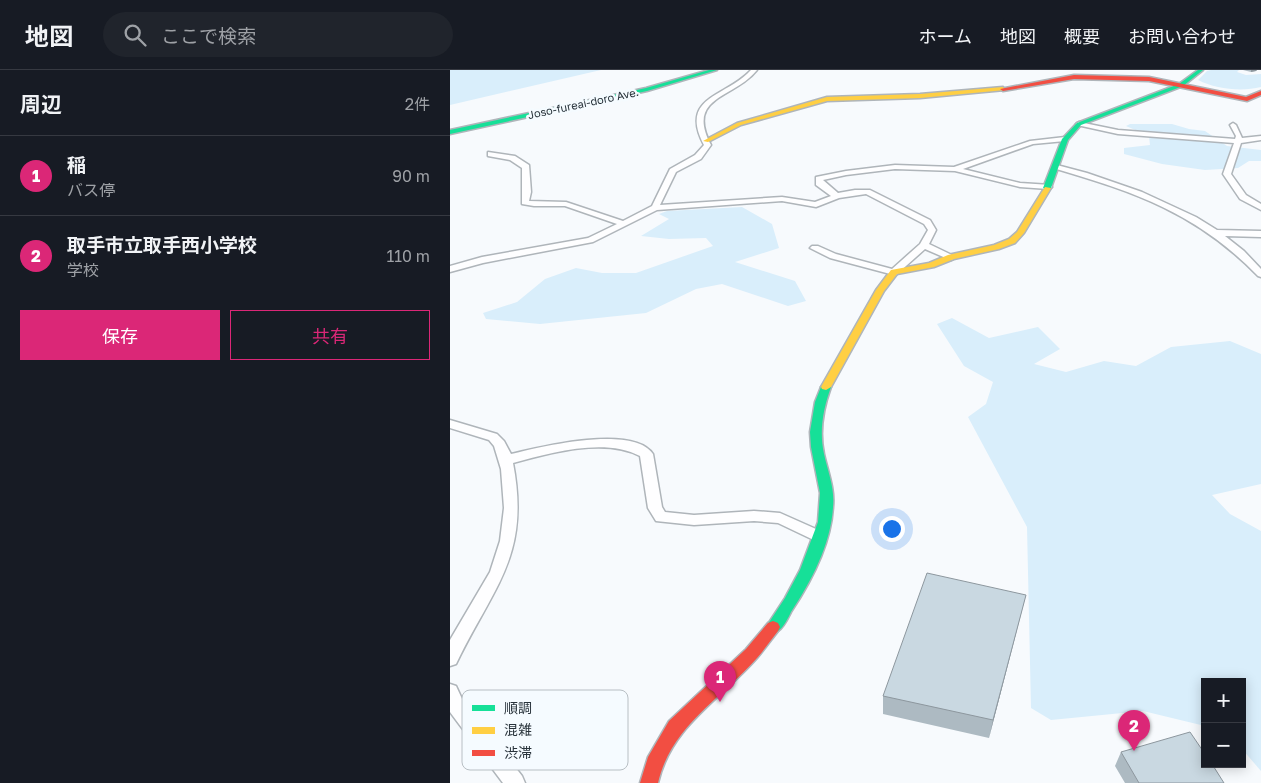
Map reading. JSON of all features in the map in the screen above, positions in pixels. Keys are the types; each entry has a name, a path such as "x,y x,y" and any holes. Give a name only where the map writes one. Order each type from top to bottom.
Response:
{"street":[{"name":"Joso-fureai-doro Ave.","path":"450,132 647,89 715,70"},
{"path":"655,208 673,170 698,157 708,145 700,127 702,110 712,98 744,82 754,70"},
{"path":"816,248 833,256 894,272 931,265 951,257 996,247 1012,241 1020,233 1048,187 1065,138 1079,124 1181,85 1200,70"},
{"path":"706,141 739,124 827,99 920,96 1008,89 1074,77 1149,79 1247,99 1261,92"},
{"path":"1079,124 1118,132 1238,140 1261,138"},
{"path":"1233,125 1239,136 1227,174 1243,197 1259,206"},
{"path":"955,169 1022,145 1065,138"},
{"path":"491,154 512,158 526,167 527,192 525,202 534,204 566,204 624,224"},
{"path":"1056,166 1154,198 1199,222 1248,259 1261,274"},
{"path":"837,196 819,183 819,179 846,173 895,167 955,169 1020,185 1048,187"},
{"path":"450,269 482,260 590,240 655,208 782,199 816,205 837,196 855,192 868,192 927,222 932,230 924,245 894,272 880,290 827,383 818,408 816,428 817,447 824,478 827,508 820,537 809,567 777,622 750,654 674,727 654,763 649,783"},
{"path":"1213,233 1261,234"},
{"path":"924,245 951,257"},
{"path":"450,424 498,440 506,460 512,505 510,529 499,570 451,655"},
{"path":"506,460 571,446 624,443 639,448 646,454 655,508 661,517 694,520 754,516 780,518 820,537"},
{"path":"450,692 455,704 462,713"},
{"path":"505,770 515,783"}],"shaded area":[{"path":"450,70 601,70 450,105"},
{"path":"1239,70 1237,72 1246,75 1261,74 1261,87 1229,89 1213,86 1198,80 1207,71"},
{"path":"1130,124 1172,124 1205,131 1227,146 1261,150 1261,161 1249,161 1238,168 1205,170 1162,164 1124,154 1124,148 1150,145 1149,136 1126,126"},
{"path":"742,207 772,224 779,248 735,262 795,281 806,301 788,306 722,284 696,289 646,313 540,324 486,319 483,313 517,302 545,279 576,268 602,273 636,273 713,246 706,238 669,239 641,236 669,219 659,214 667,211"},
{"path":"952,318 989,338 1038,327 1060,349 1034,364 1066,372 1104,361 1136,366 1171,347 1230,341 1261,354 1261,484 1212,495 1230,514 1261,531 1261,771 1246,754 1246,678 1201,678 1201,725 1143,711 1051,720 1031,708 1027,527 968,417 986,404 993,382 964,366 937,324"}],"building":[{"path":"927,573 1026,595 993,720 883,696"},
{"path":"1190,732 1201,748 1201,768 1215,768 1224,783 1139,783 1121,752"}],"traffic: fast":[{"path":"450,132 647,89 715,70"},
{"path":"1047,188 1065,139 1079,124 1181,85 1201,70"},
{"path":"773,627 782,616 799,587 814,554 825,522 827,493 817,447 816,424 826,387"}],"traffic: slow":[{"path":"706,141 739,124 827,99 920,96 1003,89"},
{"path":"826,387 880,290 894,272 931,265 951,257 996,247 1012,241 1020,233 1047,188"}],"traffic: jam":[{"path":"1003,89 1074,77 1149,79 1247,99 1261,93"},
{"path":"649,783 654,763 675,727 751,654 773,627"}],"place":[{"name":"稲","path":"720,702"},
{"name":"取手市立取手西小学校","path":"1134,751"}]}
